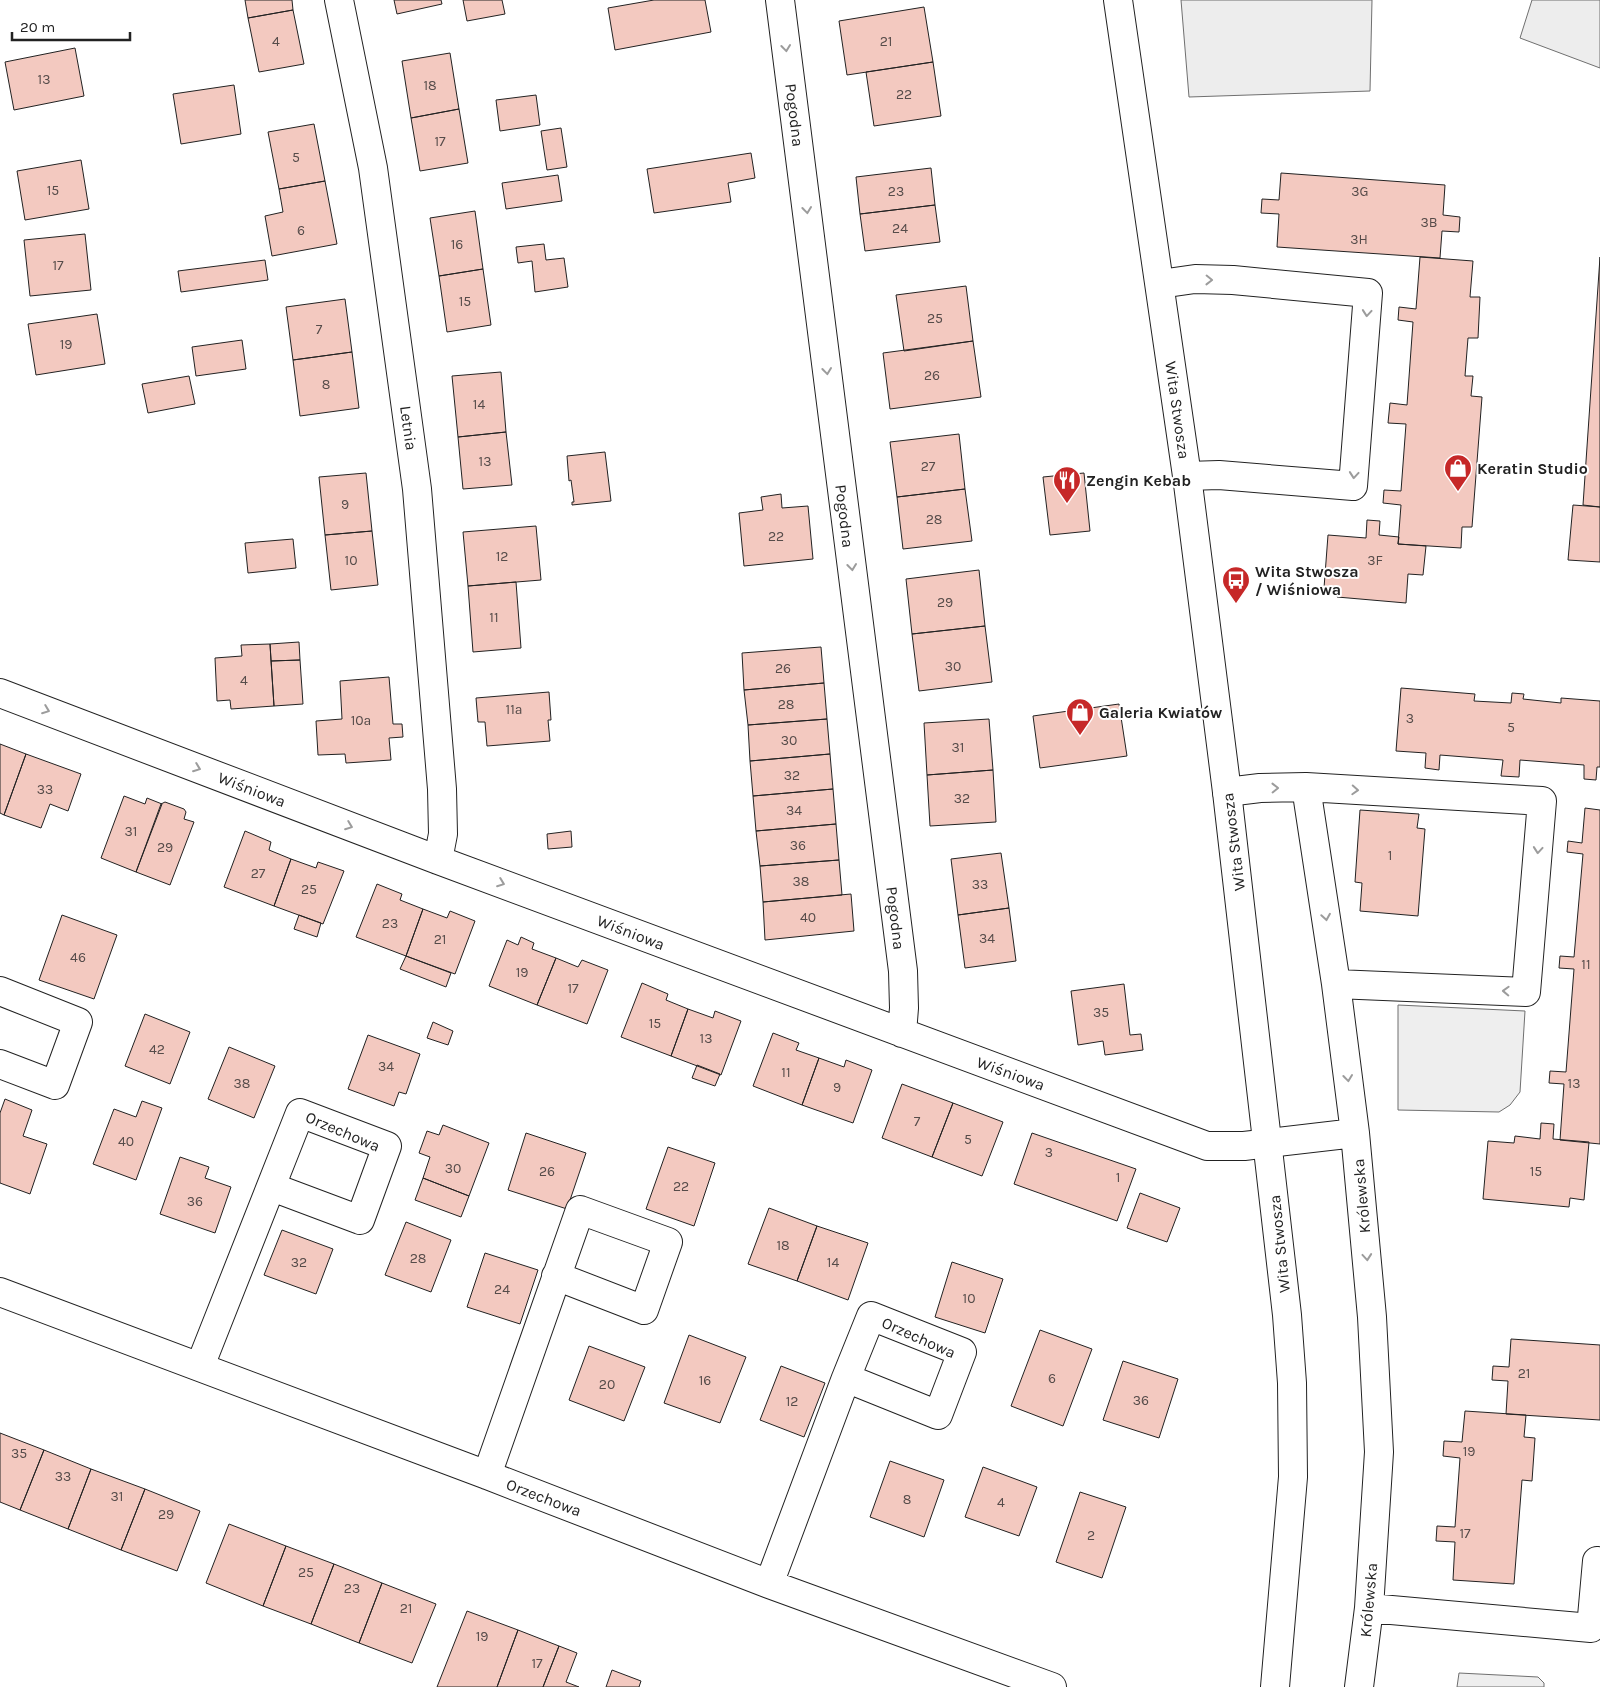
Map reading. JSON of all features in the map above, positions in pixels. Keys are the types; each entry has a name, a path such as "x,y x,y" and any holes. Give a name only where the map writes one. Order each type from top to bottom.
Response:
{"street":[{"name":"Letnia","path":"339,0 374,168 417,488 443,805 443,834 438,860"},
{"name":"Pogodna","path":"780,0 902,971 904,1008 902,1033"},
{"name":"Wita Stwosza","path":"1118,0 1187,476 1227,792 1287,1315 1294,1428 1293,1477 1275,1687"},
{"path":"1160,284 1195,280 1233,280 1368,293 1353,486 1219,475 1187,476"},
{"name":"Wiśniowa","path":"0,693 438,860 1207,1146 1268,1144 1355,1133"},
{"path":"1227,792 1260,788 1306,787 1542,801 1526,992 1336,984"},
{"name":"Królewska","path":"1306,787 1336,984 1355,1133 1372,1317 1379,1452 1368,1608 1359,1687"},
{"path":"0,991 78,1022 55,1085 0,1064"},
{"path":"200,1366 272,1187"},
{"name":"Orzechowa","path":"488,1475 556,1276"},
{"name":"Orzechowa","path":"0,1292 488,1475 769,1584 1052,1687"},
{"path":"769,1584 846,1378"},
{"path":"1368,1608 1591,1628 1597,1561"}],"shaded area":[{"path":"1181,0 1372,0 1370,91 1189,97"},
{"path":"1532,0 1600,0 1600,68 1520,38"},
{"path":"1398,1005 1525,1011 1520,1092 1510,1105 1499,1112 1398,1110"},
{"path":"1459,1673 1538,1677 1544,1683 1544,1687 1457,1687"}],"building":[{"path":"245,0 292,0 293,10 248,18"},
{"path":"394,0 441,0 442,4 397,14"},
{"path":"463,0 502,0 505,14 467,21"},
{"path":"654,0 705,0 711,32 615,50 608,8"},
{"path":"924,7 933,62 847,75 839,21"},
{"path":"293,10 304,64 259,72 248,18"},
{"path":"75,48 84,96 14,110 5,62"},
{"path":"450,53 459,109 411,118 402,61"},
{"path":"933,62 941,116 874,126 866,72"},
{"path":"234,85 241,134 181,144 173,94"},
{"path":"536,95 540,125 500,131 496,100"},
{"path":"459,109 468,163 420,171 411,118"},
{"path":"314,124 325,181 279,189 268,132"},
{"path":"561,128 567,167 547,170 541,131"},
{"path":"751,153 755,178 728,183 731,202 654,213 647,169"},
{"path":"81,160 89,209 25,220 17,171"},
{"path":"931,168 935,205 860,214 856,177"},
{"path":"1281,173 1445,185 1443,215 1460,217 1459,232 1442,231 1440,258 1277,247 1279,214 1261,213 1262,199 1279,200"},
{"path":"558,175 562,201 506,209 502,183"},
{"path":"325,181 337,244 272,256 265,216 283,212 279,189"},
{"path":"935,205 940,242 865,251 860,214"},
{"path":"475,211 483,269 439,276 430,218"},
{"path":"85,234 91,290 30,296 24,240"},
{"path":"544,244 546,260 564,258 568,287 535,292 532,261 518,263 516,247"},
{"path":"1420,257 1473,261 1470,297 1480,297 1478,338 1468,338 1465,376 1473,376 1471,396 1482,397 1472,527 1462,527 1461,548 1398,544 1401,505 1383,503 1384,490 1401,491 1406,424 1388,423 1390,403 1407,405 1413,322 1398,320 1399,307 1416,309"},
{"path":"1600,257 1600,507 1583,505"},
{"path":"265,260 268,280 181,292 178,271"},
{"path":"483,269 491,325 447,332 439,276"},
{"path":"966,286 973,341 904,351 896,295"},
{"path":"345,299 352,352 293,360 286,307"},
{"path":"97,314 105,364 36,375 28,324"},
{"path":"242,340 246,369 196,376 192,347"},
{"path":"973,341 981,397 890,409 883,353"},
{"path":"352,352 359,408 300,416 293,360"},
{"path":"501,372 506,432 458,437 452,376"},
{"path":"189,376 195,404 148,413 142,384"},
{"path":"506,432 512,485 463,489 458,437"},
{"path":"959,434 965,489 897,497 890,442"},
{"path":"605,452 611,501 572,505 572,502 574,502 571,480 569,481 567,456"},
{"path":"366,473 372,531 325,535 319,477"},
{"name":"Zengin Kebab","path":"1084,473 1090,531 1050,535 1043,477"},
{"path":"965,489 972,541 903,549 897,497"},
{"path":"781,494 782,508 808,506 813,559 744,566 739,513 763,510 761,497"},
{"path":"1573,505 1600,507 1600,562 1568,560"},
{"path":"1367,520 1380,521 1379,535 1399,537 1398,544 1426,546 1423,575 1408,574 1406,603 1337,597 1337,589 1324,588 1328,535 1366,538"},
{"path":"536,526 541,580 468,586 463,532"},
{"path":"372,531 378,585 331,590 325,535"},
{"path":"293,539 296,568 248,573 245,543"},
{"path":"979,570 985,626 912,634 906,579"},
{"path":"516,582 521,648 473,652 468,586"},
{"path":"985,626 992,682 919,691 912,634"},
{"path":"299,642 300,660 271,661 270,644"},
{"path":"270,644 274,706 231,709 230,700 217,701 215,658 242,656 241,645"},
{"path":"821,647 824,683 744,690 742,653"},
{"path":"300,660 303,704 274,706 271,661"},
{"path":"389,677 393,724 402,724 403,737 389,738 391,760 346,763 345,754 318,755 316,721 342,719 340,681"},
{"path":"824,683 827,719 748,725 744,690"},
{"path":"1401,688 1475,694 1474,701 1511,703 1512,693 1524,694 1523,699 1561,703 1561,698 1600,701 1600,767 1597,767 1596,780 1584,779 1584,765 1520,760 1519,777 1501,776 1503,760 1440,755 1439,770 1425,768 1426,753 1396,751"},
{"path":"549,692 551,720 548,720 550,741 487,746 485,722 478,722 476,698"},
{"name":"Galeria Kwiatów","path":"1119,704 1127,756 1040,768 1033,716"},
{"path":"827,719 830,754 750,761 748,725"},
{"path":"989,719 993,770 927,775 924,723"},
{"path":"0,744 26,754 4,815 0,813"},
{"path":"26,754 81,774 68,811 50,804 41,828 4,815"},
{"path":"830,754 833,789 753,796 750,761"},
{"path":"993,770 996,822 930,826 927,775"},
{"path":"833,789 836,824 756,831 753,796"},
{"path":"124,796 145,804 147,798 162,804 136,872 101,858"},
{"path":"165,802 184,809 186,812 184,819 194,822 170,885 136,872 161,804"},
{"path":"1585,808 1600,810 1600,1144 1560,1140 1564,1084 1549,1083 1550,1071 1566,1072 1574,969 1559,968 1560,956 1574,957 1583,854 1567,852 1568,841 1582,843"},
{"path":"1360,810 1419,814 1417,828 1425,829 1418,916 1360,911 1362,883 1355,882"},
{"path":"836,824 839,860 760,866 756,831"},
{"path":"245,831 271,842 269,850 291,859 274,906 224,887"},
{"path":"571,831 572,847 548,849 547,834"},
{"path":"1001,853 1009,908 958,915 951,859"},
{"path":"291,859 316,868 318,862 344,871 323,924 274,906"},
{"path":"839,860 842,895 763,902 760,866"},
{"path":"377,884 402,894 400,900 423,909 406,956 356,937"},
{"path":"851,894 854,931 765,940 763,902"},
{"path":"1009,908 1016,961 965,968 958,915"},
{"path":"423,909 447,918 450,911 475,921 455,974 406,956"},
{"path":"62,915 117,935 94,999 39,980"},
{"path":"299,915 321,923 317,937 294,929"},
{"path":"521,937 534,943 532,949 556,958 537,1005 489,986 507,940 518,945"},
{"path":"406,956 451,973 446,987 400,969"},
{"path":"556,958 578,967 582,960 608,970 587,1024 537,1005"},
{"path":"642,983 668,994 666,1000 688,1009 671,1056 621,1037"},
{"path":"1124,984 1130,1035 1141,1034 1143,1050 1105,1055 1103,1041 1078,1045 1071,991"},
{"path":"688,1009 713,1018 715,1011 741,1021 721,1075 671,1056"},
{"path":"145,1014 190,1032 170,1084 125,1066"},
{"path":"433,1022 453,1031 448,1045 427,1038"},
{"path":"773,1033 799,1043 796,1050 819,1058 802,1105 753,1086"},
{"path":"368,1035 420,1054 406,1094 399,1092 394,1106 348,1089"},
{"path":"229,1047 275,1066 254,1118 208,1099"},
{"path":"819,1058 844,1067 846,1060 872,1070 853,1123 802,1105"},
{"path":"697,1065 720,1074 715,1086 692,1078"},
{"path":"902,1084 953,1103 932,1157 882,1138"},
{"path":"5,1099 32,1110 23,1136 47,1144 30,1194 0,1183 0,1113"},
{"path":"142,1101 162,1108 136,1180 93,1164 114,1109 136,1117"},
{"path":"953,1103 1003,1122 982,1176 932,1157"},
{"path":"1541,1123 1554,1124 1553,1139 1589,1142 1584,1200 1570,1198 1569,1207 1483,1199 1488,1141 1514,1143 1515,1136 1540,1139"},
{"path":"443,1125 489,1143 469,1196 423,1178 430,1157 419,1153 427,1131 439,1135"},
{"path":"526,1133 586,1153 567,1209 508,1190"},
{"path":"1032,1133 1136,1169 1117,1221 1014,1184"},
{"path":"668,1147 715,1163 694,1226 646,1209"},
{"path":"180,1157 209,1167 205,1178 231,1187 215,1233 160,1214"},
{"path":"423,1178 469,1196 461,1217 415,1200"},
{"path":"1140,1193 1180,1208 1167,1242 1127,1228"},
{"path":"769,1208 817,1226 797,1281 748,1264"},
{"path":"406,1222 451,1240 431,1292 385,1275"},
{"path":"817,1226 868,1243 848,1300 797,1281"},
{"path":"282,1230 333,1249 316,1294 264,1275"},
{"path":"485,1253 538,1270 520,1324 467,1307"},
{"path":"952,1262 1003,1279 985,1333 935,1317"},
{"path":"1040,1330 1092,1349 1063,1426 1011,1406"},
{"path":"689,1335 746,1357 720,1423 664,1403"},
{"path":"1511,1339 1600,1345 1600,1420 1506,1414 1508,1381 1492,1380 1493,1366 1509,1367"},
{"path":"589,1346 645,1367 624,1421 569,1400"},
{"path":"1123,1361 1178,1379 1159,1438 1103,1420"},
{"path":"781,1366 825,1383 804,1437 760,1420"},
{"path":"1465,1411 1526,1415 1524,1437 1535,1438 1532,1481 1522,1480 1514,1584 1453,1580 1455,1542 1436,1541 1437,1526 1455,1527 1460,1458 1443,1456 1444,1441 1462,1442"},
{"path":"0,1433 44,1450 20,1510 0,1502"},
{"path":"44,1450 91,1469 68,1529 20,1510"},
{"path":"890,1461 944,1480 924,1537 870,1517"},
{"path":"983,1467 1037,1487 1019,1536 965,1517"},
{"path":"91,1469 145,1489 121,1550 68,1529"},
{"path":"145,1489 200,1511 177,1571 121,1550"},
{"path":"1080,1492 1126,1507 1102,1578 1056,1562"},
{"path":"229,1524 286,1546 263,1606 206,1583"},
{"path":"286,1546 334,1564 311,1624 263,1606"},
{"path":"334,1564 382,1583 359,1643 311,1624"},
{"path":"382,1583 436,1604 412,1663 359,1643"},
{"path":"467,1611 518,1630 497,1687 437,1687"},
{"path":"518,1630 559,1646 543,1687 497,1687"},
{"path":"559,1646 577,1653 566,1682 579,1687 543,1687"},
{"path":"612,1670 641,1681 639,1687 606,1687"}],"place":[{"name":"Keratin Studio","path":"1458,492"},
{"name":"Zengin Kebab","path":"1067,504"},
{"name":"Wita Stwosza / Wiśniowa","path":"1236,604"},
{"name":"Galeria Kwiatów","path":"1080,736"}]}
